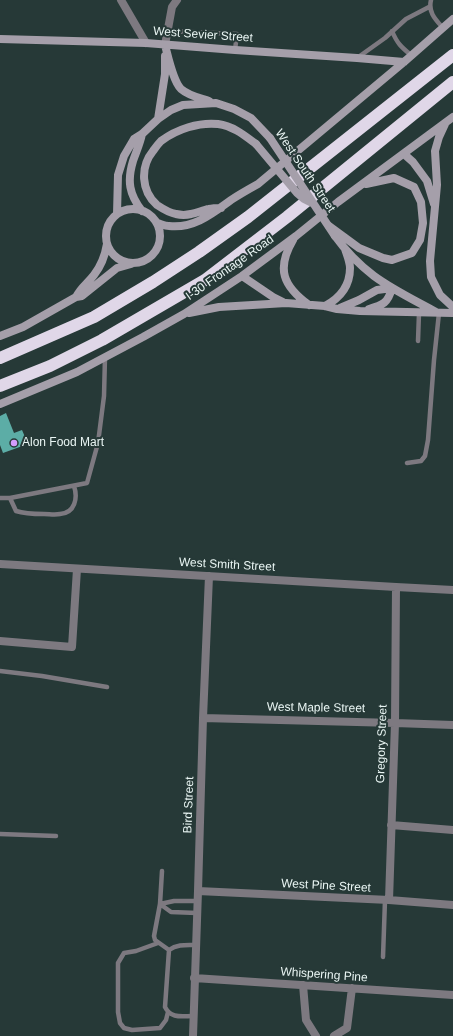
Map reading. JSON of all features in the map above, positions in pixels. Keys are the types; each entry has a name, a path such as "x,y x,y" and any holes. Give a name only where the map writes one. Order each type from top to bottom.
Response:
{"highway":[{"path":"0,358 94,317 153,282 199,252 248,217 453,55"},
{"path":"0,386 50,366 102,340 205,280 287,217 453,82"}],"main road":[{"path":"157,223 170,226 196,223 209,217 232,200 258,184 404,62 453,18"},
{"name":"West Sevier Street","path":"0,39 146,43 404,62"},
{"path":"165,45 171,69 180,88 190,95 216,103"},
{"path":"158,119 165,74 165,45"},
{"name":"West South Street","path":"117,214 118,175 124,156 134,139 171,110 183,105 216,103 234,109 251,118 270,138 344,249 373,276 392,288 438,312"},
{"path":"450,120 439,137 435,151 437,185 430,261 431,277 440,295 453,307"},
{"name":"I-30 Frontage Road","path":"0,404 77,372 184,314 242,276 296,236 338,202 450,120"},
{"path":"222,208 208,209 191,214 176,214 164,210 152,200 146,191 144,170 150,155 160,142 173,134 190,127 209,124 219,124 230,127 241,132 256,144 297,192 304,199 313,204"},
{"name":"West South Street","path":"142,134 129,178 130,187 136,203 142,211"},
{"path":"404,154 413,162 427,181 431,197 436,206"},
{"path":"326,224 359,248 383,258 392,260 412,253 420,240 424,223 422,202 414,187 394,178 363,184"},
{"path":"0,336 23,327 76,297 82,296 117,268 144,262 154,254 160,242 160,229 148,213 136,209 123,211 117,214 108,225 106,231 109,250 118,260 131,264"},
{"path":"296,236 287,250 285,257 285,275 289,287 309,305"},
{"path":"76,297 80,290 94,275 104,258 107,244"},
{"path":"325,306 342,294 348,281 350,267 344,249"},
{"name":"West South Street","path":"242,276 273,297 286,303"},
{"path":"338,309 377,290 392,288 390,297 380,305 360,311"},
{"name":"West South Street","path":"184,314 219,307 286,303 325,306 360,311 453,313"}],"street":[{"path":"121,0 146,43"},
{"path":"165,45 172,7 176,0"},
{"name":"West Smith Street","path":"0,564 396,588 453,590"},
{"path":"0,641 72,647 77,569"},
{"name":"Bird Street","path":"193,1036 209,576"},
{"name":"Gregory Street","path":"387,900 395,722 396,588"},
{"name":"West Maple Street","path":"203,718 395,722 453,725"},
{"path":"391,826 453,830"},
{"name":"West Pine Street","path":"198,892 387,900 453,905"},
{"name":"Whispering Pine","path":"194,978 453,995"},
{"path":"303,985 306,1020 316,1036"},
{"path":"334,1036 347,1028 352,988"}],"lane":[{"path":"431,0 429,7 434,18 443,28"},
{"path":"357,58 385,38 406,19 429,7"},
{"path":"168,31 236,34 235,50"},
{"path":"392,31 395,40 411,56"},
{"path":"407,463 421,462 425,456 428,440 438,312"},
{"path":"418,341 419,313"},
{"path":"0,498 10,498 87,483 98,443 104,396 105,357"},
{"path":"10,498 16,511 23,514 60,514 68,512 74,506 76,493 74,486"},
{"path":"0,671 42,676 107,687"},
{"path":"0,834 56,836"},
{"path":"162,871 160,904 154,936 158,942 169,950"},
{"path":"383,957 387,900"},
{"path":"160,904 174,901 198,901"},
{"path":"160,904 172,912 197,913"},
{"path":"158,942 136,951 124,953 118,963 118,1012 120,1023 124,1028 132,1030 160,1028 166,1020 168,1012"},
{"path":"169,950 178,945 196,944"},
{"path":"169,950 165,1007 168,1012 177,1016 193,1016"}],"building":[{"path":"6,413 14,433 22,430 28,444 3,453 0,445 0,416"}],"place":[{"name":"Alon Food Mart","path":"14,443"}]}
